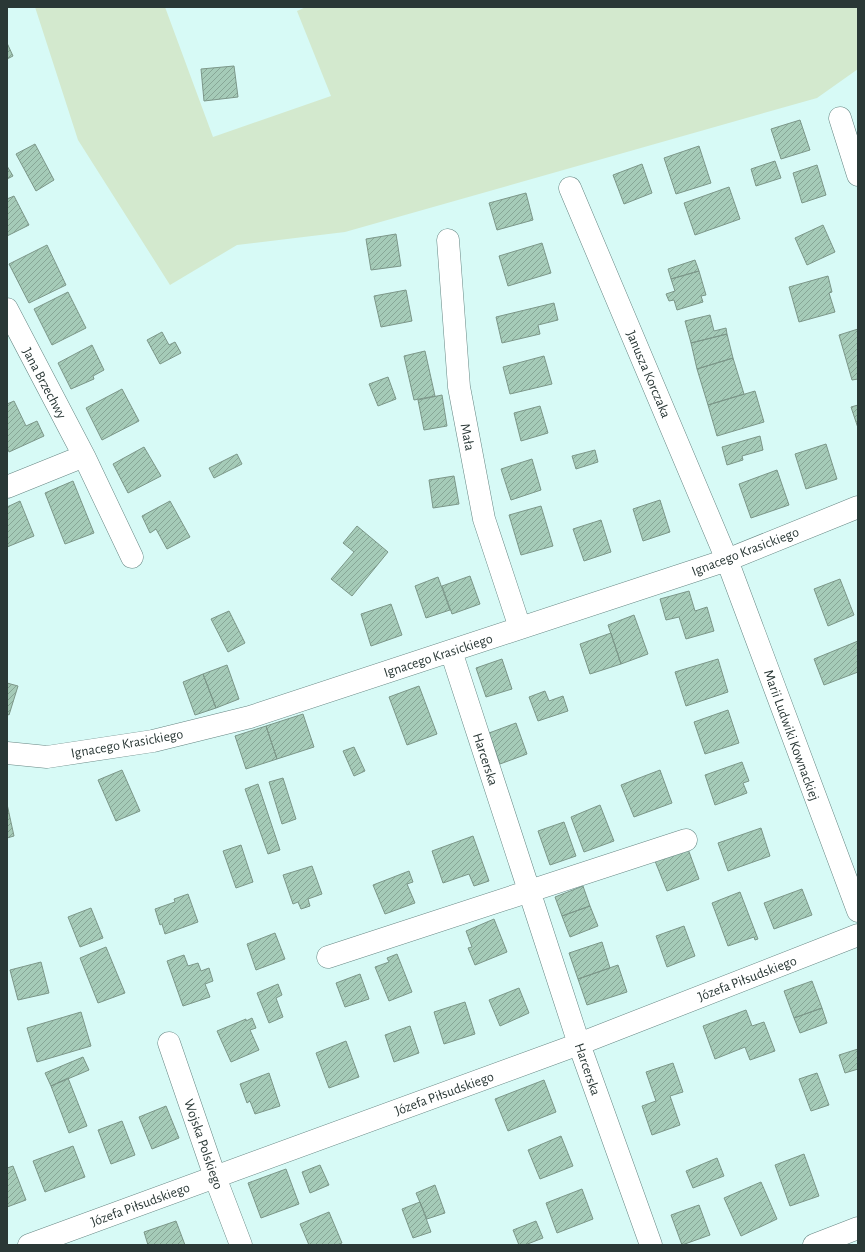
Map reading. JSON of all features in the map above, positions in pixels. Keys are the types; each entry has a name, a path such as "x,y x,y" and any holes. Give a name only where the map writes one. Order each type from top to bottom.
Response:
{"street":[{"path":"840,118 858,175"},
{"name":"Janusza Korczaka","path":"570,188 727,560"},
{"name":"Mała","path":"448,240 459,387 484,519 520,628"},
{"name":"Jana Brzechwy","path":"7,309 84,456 132,557"},
{"path":"7,487 84,456"},
{"name":"Ignacego Krasickiego","path":"7,752 47,757 153,741 250,716 727,560 858,507"},
{"name":"Marii Ludwiki Kownackiej","path":"727,560 858,911"},
{"name":"Harcerska","path":"451,651 579,1044 651,1245"},
{"path":"328,957 686,840"},
{"name":"Józefa Piłsudskiego","path":"29,1245 579,1044 858,936"},
{"name":"Wojska Polskiego","path":"169,1043 215,1177 241,1245"},
{"path":"814,1245 858,1228"}],"green space":[{"path":"35,7 165,7 213,137 331,96 297,11 306,7 858,7 858,69 817,98 345,232 237,245 170,285 78,140"}],"building":[{"path":"7,43 13,56 7,59"},
{"path":"234,66 238,97 204,101 201,69"},
{"path":"800,120 810,150 781,159 771,129"},
{"path":"35,144 54,180 36,191 16,154"},
{"path":"699,146 711,183 676,194 664,158"},
{"path":"775,161 781,178 756,186 751,169"},
{"path":"642,164 652,193 624,204 613,175"},
{"path":"817,165 826,195 802,203 793,173"},
{"path":"7,166 13,176 7,179"},
{"path":"729,187 740,219 695,235 684,203"},
{"path":"526,193 533,220 497,230 489,203"},
{"path":"14,196 29,225 7,236 7,199"},
{"path":"823,225 835,252 807,265 795,238"},
{"path":"396,234 401,266 371,270 366,239"},
{"path":"542,243 551,273 508,286 499,256"},
{"path":"47,245 66,285 29,303 9,264"},
{"path":"695,260 699,271 671,279 668,269"},
{"path":"699,271 706,295 701,296 703,302 677,310 674,300 669,301 666,294 675,291 671,279"},
{"path":"828,276 832,292 829,293 835,312 799,322 789,287"},
{"path":"406,290 412,321 381,327 374,296"},
{"path":"68,292 86,328 52,345 34,309"},
{"path":"554,303 558,320 538,325 540,334 502,343 496,317"},
{"path":"710,315 714,331 726,328 727,334 691,343 685,321"},
{"path":"858,329 858,379 852,380 839,335"},
{"path":"162,332 169,345 175,342 181,353 160,364 147,340"},
{"path":"727,334 733,358 697,369 691,343"},
{"path":"92,345 104,370 93,376 94,379 71,389 58,363"},
{"path":"425,351 435,396 414,400 404,356"},
{"path":"544,356 552,384 510,394 503,367"},
{"path":"733,358 744,394 708,405 697,369"},
{"path":"388,377 396,399 378,406 369,384"},
{"path":"122,389 139,421 102,440 86,408"},
{"path":"755,391 764,422 717,436 708,405"},
{"path":"442,395 447,426 424,430 418,400"},
{"path":"14,401 26,426 37,421 44,436 9,452 7,447 7,404"},
{"path":"858,405 858,428 851,407"},
{"path":"540,406 548,433 521,441 514,413"},
{"path":"760,436 763,450 742,456 743,460 727,465 722,447"},
{"path":"826,444 837,479 806,489 795,454"},
{"path":"144,447 161,476 128,493 113,464"},
{"path":"595,450 598,462 576,469 572,456"},
{"path":"237,454 242,464 214,478 209,468"},
{"path":"532,459 541,490 511,500 501,469"},
{"path":"777,470 789,505 751,518 739,484"},
{"path":"454,476 459,504 433,508 429,480"},
{"path":"73,481 94,533 65,544 45,493"},
{"path":"660,500 670,532 643,541 633,509"},
{"path":"20,501 34,536 7,547 7,507"},
{"path":"170,501 190,537 167,549 156,529 150,533 142,516"},
{"path":"541,506 553,546 521,555 509,515"},
{"path":"601,520 611,552 584,561 573,529"},
{"path":"357,526 388,552 352,596 331,579 354,552 343,543"},
{"path":"470,576 480,604 452,614 442,586"},
{"path":"438,577 450,610 426,618 415,586"},
{"path":"840,579 854,615 828,626 814,589"},
{"path":"689,591 695,611 707,607 714,631 686,639 679,617 666,620 660,599"},
{"path":"391,604 402,635 371,646 361,614"},
{"path":"229,611 245,643 228,652 211,619"},
{"path":"634,615 648,654 621,664 608,625"},
{"path":"611,633 621,664 590,674 580,644"},
{"path":"858,641 858,672 824,685 814,659"},
{"path":"502,659 512,689 486,697 476,668"},
{"path":"718,659 728,692 686,706 675,672"},
{"path":"227,665 239,699 216,708 203,674"},
{"path":"203,674 216,708 195,715 183,682"},
{"path":"7,683 18,686 9,715 7,714"},
{"path":"419,686 437,734 407,745 389,697"},
{"path":"545,691 549,701 563,696 568,711 538,721 529,697"},
{"path":"728,710 739,743 705,754 694,722"},
{"path":"303,714 314,747 277,759 266,726"},
{"path":"516,723 527,754 500,764 489,733"},
{"path":"266,726 277,759 246,769 235,736"},
{"path":"354,747 365,771 354,776 343,751"},
{"path":"742,762 749,781 743,783 747,793 715,805 705,775"},
{"path":"122,770 140,811 116,821 98,780"},
{"path":"660,770 672,803 634,817 621,785"},
{"path":"283,778 296,819 282,824 269,782"},
{"path":"258,784 280,850 268,854 245,789"},
{"path":"7,804 14,836 7,838"},
{"path":"600,805 614,841 584,852 571,817"},
{"path":"564,822 576,856 550,865 538,831"},
{"path":"761,828 770,856 728,871 718,843"},
{"path":"473,836 489,881 474,886 469,874 443,883 432,851"},
{"path":"241,845 253,882 236,888 223,851"},
{"path":"688,849 699,879 667,891 655,861"},
{"path":"312,866 322,894 308,899 310,906 301,909 298,902 293,904 283,875"},
{"path":"409,871 413,882 407,884 415,903 385,914 373,885"},
{"path":"583,886 590,906 562,916 555,897"},
{"path":"802,889 812,915 774,929 764,903"},
{"path":"740,892 758,939 755,940 754,937 728,946 712,903"},
{"path":"188,894 198,922 165,934 162,924 160,925 155,909 175,902 174,899"},
{"path":"590,906 598,926 570,937 562,916"},
{"path":"91,908 103,938 80,947 68,917"},
{"path":"494,919 507,952 475,965 468,948 472,947 466,931"},
{"path":"684,926 695,956 667,967 656,936"},
{"path":"275,933 285,959 256,970 247,944"},
{"path":"602,942 610,968 578,979 569,953"},
{"path":"106,947 125,993 98,1003 80,958"},
{"path":"397,954 412,992 389,1001 375,967 389,962 387,958"},
{"path":"184,955 188,966 198,963 201,971 209,968 213,981 205,984 210,997 183,1006 167,961"},
{"path":"41,962 49,993 18,1000 10,970"},
{"path":"618,965 627,992 587,1005 578,979"},
{"path":"360,974 369,999 345,1007 336,983"},
{"path":"812,981 822,1008 794,1018 784,991"},
{"path":"278,984 282,995 276,998 283,1017 269,1023 257,993"},
{"path":"519,988 529,1013 500,1026 489,1000"},
{"path":"465,1002 475,1034 444,1044 434,1012"},
{"path":"822,1008 827,1023 800,1033 794,1018"},
{"path":"746,1010 752,1026 764,1022 775,1051 750,1060 745,1047 715,1059 703,1026"},
{"path":"81,1012 91,1046 37,1062 27,1028"},
{"path":"252,1018 256,1028 250,1030 259,1050 231,1062 217,1031"},
{"path":"410,1026 419,1053 394,1062 385,1035"},
{"path":"346,1041 359,1077 329,1088 316,1053"},
{"path":"858,1049 858,1069 845,1073 839,1055"},
{"path":"83,1057 89,1070 51,1086 45,1073"},
{"path":"673,1063 683,1092 670,1096 680,1125 652,1135 642,1106 656,1101 646,1072"},
{"path":"269,1073 280,1106 255,1114 250,1101 247,1103 240,1084"},
{"path":"817,1073 829,1105 811,1111 799,1079"},
{"path":"68,1078 87,1126 69,1133 51,1086"},
{"path":"544,1080 556,1112 508,1131 495,1099"},
{"path":"166,1106 179,1138 152,1149 139,1117"},
{"path":"122,1121 135,1155 111,1164 98,1130"},
{"path":"561,1136 573,1166 540,1179 528,1150"},
{"path":"73,1146 85,1177 45,1192 33,1161"},
{"path":"804,1154 819,1196 790,1206 775,1165"},
{"path":"717,1158 724,1176 693,1188 686,1171"},
{"path":"320,1165 329,1185 310,1193 302,1172"},
{"path":"13,1166 26,1200 7,1207 7,1168"},
{"path":"286,1169 299,1204 261,1218 248,1183"},
{"path":"761,1182 777,1219 741,1236 724,1198"},
{"path":"435,1185 445,1213 427,1219 416,1193"},
{"path":"582,1189 593,1219 557,1233 546,1203"},
{"path":"420,1202 431,1232 413,1238 402,1209"},
{"path":"699,1205 710,1235 682,1245 671,1215"},
{"path":"329,1212 342,1243 337,1245 309,1245 300,1224"},
{"path":"176,1221 185,1245 148,1245 144,1232"},
{"path":"536,1221 543,1238 525,1245 519,1245 513,1230"}]}
